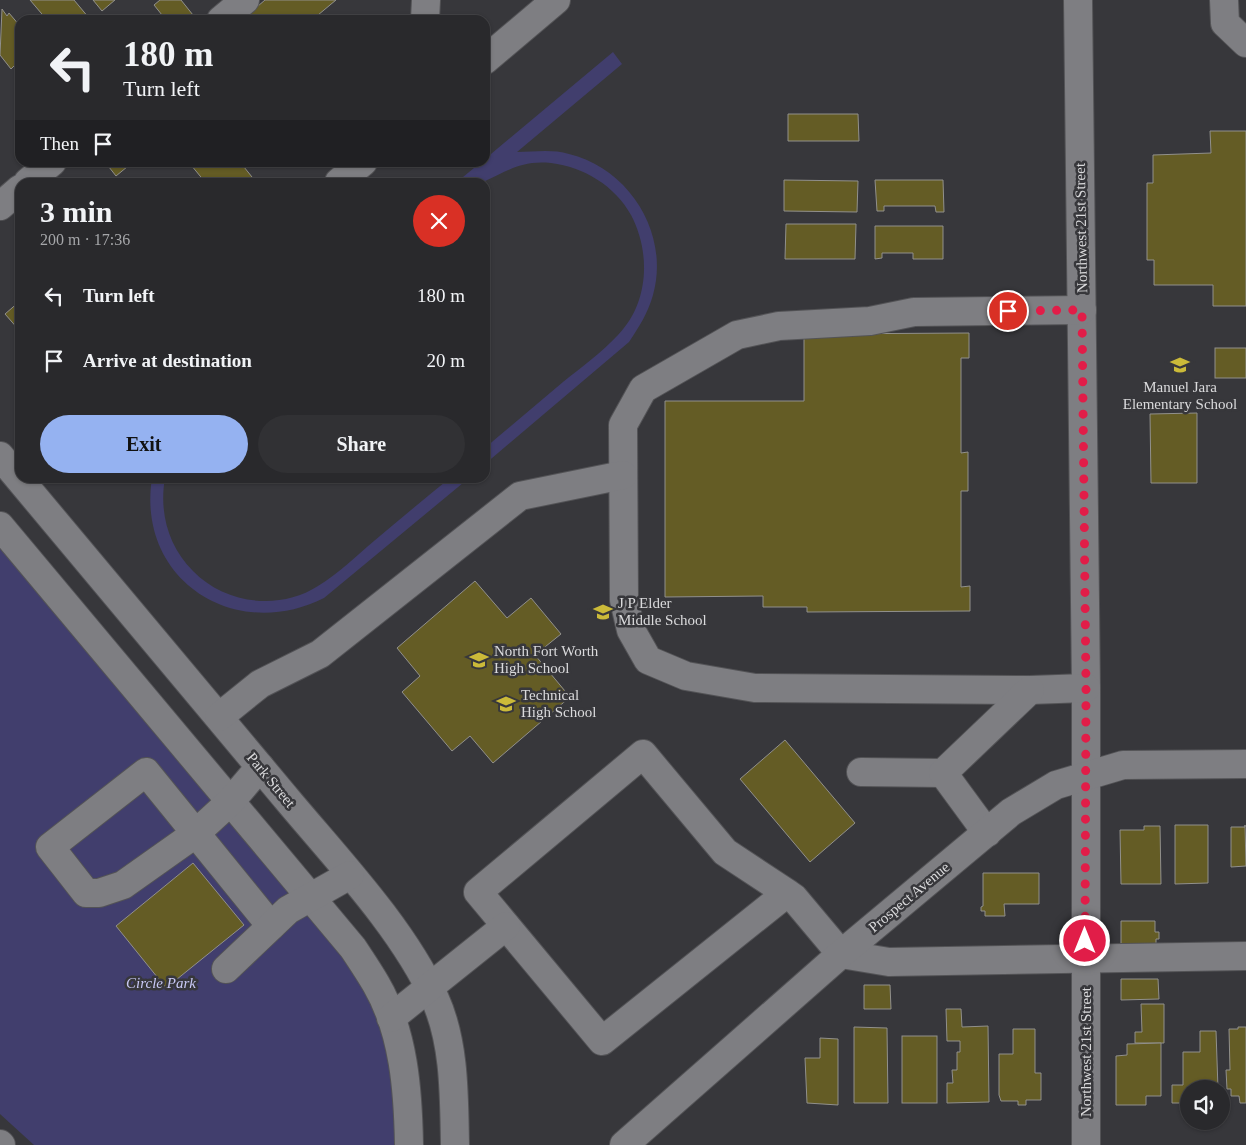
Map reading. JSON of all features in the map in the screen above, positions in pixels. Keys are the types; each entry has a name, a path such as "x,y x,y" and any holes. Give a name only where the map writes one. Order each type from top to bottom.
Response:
{"street":[{"path":"227,15 245,0"},
{"path":"425,15 426,0"},
{"path":"490,56 556,0"},
{"name":"Northwest 21st Street","path":"1078,0 1086,688 1086,1145"},
{"path":"1224,0 1225,23 1246,43"},
{"path":"33,178 46,167"},
{"path":"344,178 357,167"},
{"path":"0,206 15,193"},
{"path":"1082,310 914,312 870,321 779,326 737,335 643,388 622,425 624,600 631,630 648,660 686,676 755,688 1030,690 1086,688"},
{"name":"Park Street","path":"6,458 15,469"},
{"path":"218,717 260,684 320,654 520,496 623,475"},
{"name":"Park Street","path":"26,483 350,875 409,950 436,1001 447,1038 454,1093 455,1145"},
{"path":"0,526 231,801 358,956 377,985 391,1018 402,1055 408,1104 409,1145"},
{"path":"862,772 943,772 1030,690"},
{"path":"787,893 602,1041 478,892 643,754 725,852 787,893 794,898 840,954 888,962 1246,956"},
{"name":"Prospect Avenue","path":"624,1145 840,954 1011,812 1056,785 1123,765 1246,764"},
{"path":"260,767 231,801 195,834 123,885 99,893 86,893 50,847 146,772 195,834 271,926"},
{"path":"943,772 987,833"},
{"path":"226,969 288,910 350,875"},
{"path":"391,1018 506,926"}],"green space":[{"path":"613,52 622,64 517,152 563,152 591,162 610,174 627,189 640,207 650,228 656,249 657,272 651,302 629,342 490,460 490,444 618,335 636,308 644,277 644,261 642,245 631,215 616,195 597,180 575,169 551,163 531,163 515,167 490,178 462,178 475,167 490,167 490,155"},
{"path":"152,483 164,483 163,503 167,528 177,551 184,561 206,582 221,591 236,597 270,601 287,599 303,594 318,586 340,570 444,483 463,483 324,598 290,610 257,613 226,607 199,593 176,573 160,546 151,514"},
{"name":"Circle Park","path":"0,541 348,957 385,1027 399,1145 34,1145 0,1114"}],"building":[{"path":"30,0 74,0 86,15 43,15"},
{"path":"93,0 115,0 102,11"},
{"path":"160,0 181,0 193,15 162,15 154,5"},
{"path":"265,0 336,0 318,15 248,15"},
{"path":"2,9 7,16 9,13 15,20 15,67 11,69 0,55"},
{"path":"788,114 858,114 859,141 788,141"},
{"path":"1210,131 1246,131 1246,306 1213,306 1213,285 1154,285 1154,260 1147,260 1147,183 1153,183 1153,155 1211,153"},
{"path":"109,167 127,167 116,176"},
{"path":"193,167 244,167 253,178 202,178"},
{"path":"784,180 858,181 857,212 784,211"},
{"path":"875,180 943,180 944,212 936,212 935,206 884,206 884,211 877,211"},
{"path":"786,224 856,224 855,259 785,259"},
{"path":"875,226 943,226 943,259 913,259 913,253 882,253 882,258 875,259"},
{"path":"15,305 15,325 5,314"},
{"path":"969,333 969,358 961,358 961,453 968,452 968,491 961,491 961,587 970,586 970,611 807,612 807,607 763,607 763,596 665,597 665,401 804,401 804,334"},
{"path":"1215,348 1246,348 1246,378 1215,378"},
{"path":"1197,413 1197,483 1151,483 1150,414"},
{"path":"475,581 507,618 531,598 561,634 535,655 570,697 493,763 470,736 452,751 402,692 420,676 397,648"},
{"path":"785,740 855,823 810,862 740,779"},
{"path":"1175,825 1208,825 1208,883 1175,884"},
{"path":"1245,825 1246,866 1231,867 1231,827 1245,827"},
{"path":"1144,826 1160,826 1161,884 1121,884 1120,830 1144,830"},
{"path":"193,863 244,925 166,988 116,926"},
{"path":"983,873 1039,873 1039,904 1004,904 1005,916 985,916 985,911 981,911 983,906"},
{"path":"1121,921 1155,921 1155,932 1159,932 1159,939 1156,939 1156,947 1121,948"},
{"path":"1121,979 1158,979 1159,999 1121,1000"},
{"path":"864,985 890,985 891,1009 864,1009"},
{"path":"1141,1004 1164,1004 1164,1043 1135,1043 1135,1032 1142,1032"},
{"path":"946,1009 961,1009 962,1027 988,1026 989,1102 947,1103 947,1083 953,1083 952,1070 957,1070 957,1052 960,1052 960,1041 947,1041"},
{"path":"854,1027 887,1028 888,1103 854,1103"},
{"path":"1238,1027 1246,1027 1246,1103 1240,1103 1239,1096 1231,1096 1230,1080 1227,1080 1226,1070 1230,1070 1229,1029 1238,1029"},
{"path":"1013,1029 1035,1029 1035,1073 1041,1073 1041,1100 1026,1100 1026,1105 1018,1105 1018,1101 1001,1101 999,1095 999,1054 1013,1054"},
{"path":"1200,1031 1216,1031 1218,1080 1183,1080 1183,1052 1200,1052"},
{"path":"902,1036 937,1036 937,1103 902,1103"},
{"path":"820,1038 838,1039 838,1105 807,1103 805,1058 820,1058"},
{"path":"1161,1043 1161,1096 1146,1096 1146,1105 1116,1105 1116,1056 1127,1055 1127,1044"},
{"path":"1172,1085 1180,1085 1180,1103 1172,1103"}],"place":[{"name":"Manuel Jara Elementary School","path":"1180,365"},
{"name":"J P Elder Middle School","path":"603,612"},
{"name":"North Fort Worth High School","path":"479,660"},
{"name":"Technical High School","path":"506,704"}],"route":[{"path":"1008,311 1082,310 1086,688 1085,941"}]}
